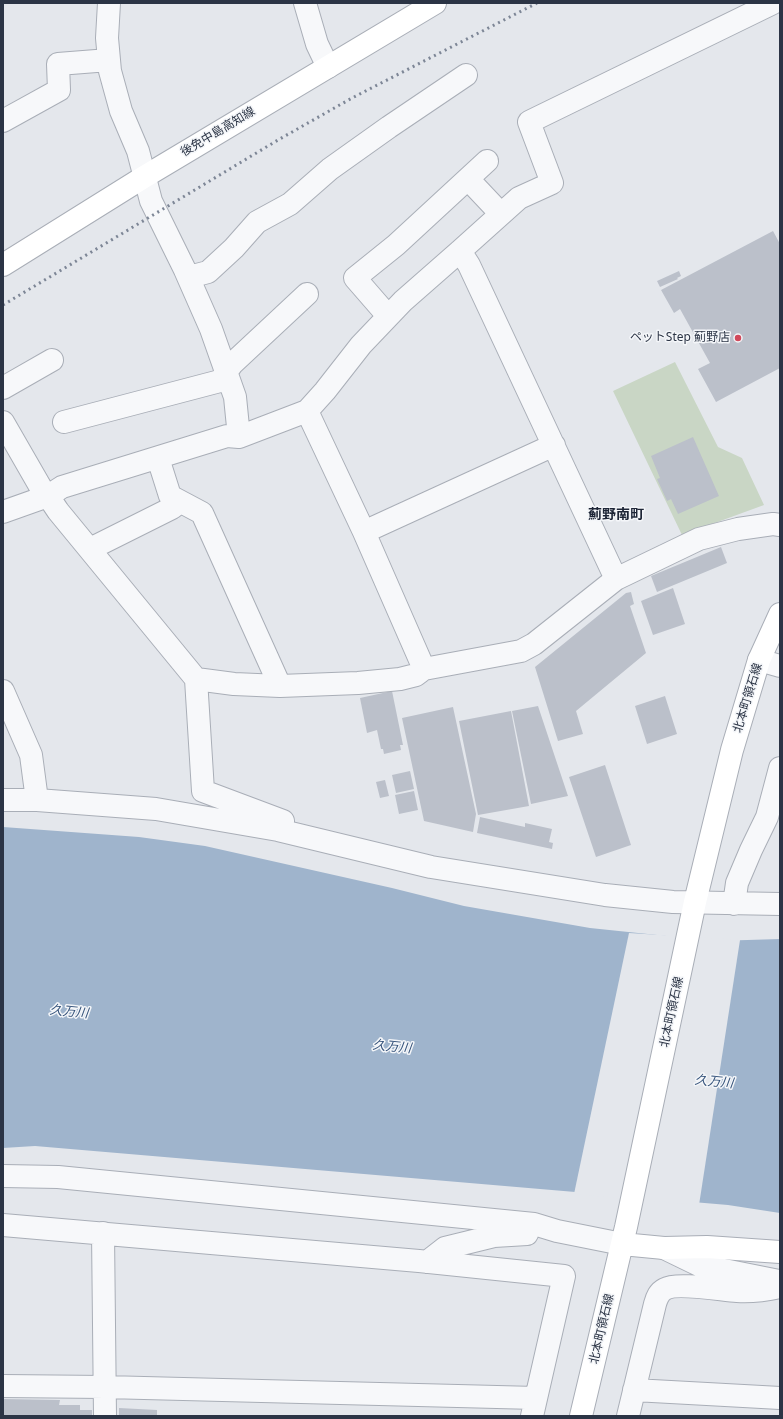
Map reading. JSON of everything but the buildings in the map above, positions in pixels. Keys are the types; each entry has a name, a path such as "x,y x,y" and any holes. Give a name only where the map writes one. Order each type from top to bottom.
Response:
{"main road":[{"name":"後免中島高知線","path":"3,265 144,177 435,3"},
{"name":"北本町領石線","path":"581,1416 624,1236 694,910 732,750 759,660 780,614"},
{"path":"624,1236 664,1248 707,1247 780,1252"}],"street":[{"path":"305,3 317,44 328,67"},
{"path":"3,512 48,496 62,487 227,436 239,437 307,411 361,345 402,301 460,252 519,198 552,182 529,122 773,3"},
{"path":"115,4 107,38 110,71 121,111 138,151 151,201 189,277 212,329 235,397 239,437"},
{"path":"3,121 59,90 58,64 109,60"},
{"path":"189,277 208,272 234,248 257,222 290,204 330,169 466,75"},
{"path":"388,316 355,278 396,245 487,161"},
{"path":"468,179 501,214"},
{"path":"460,252 469,266 616,579"},
{"path":"64,422 220,381 232,364 307,294"},
{"path":"3,388 52,360"},
{"path":"307,411 364,532 424,669"},
{"path":"3,422 41,488 196,679 203,791 293,825 293,834"},
{"path":"364,532 554,445"},
{"path":"158,458 170,496 202,513 280,686"},
{"path":"90,549 172,508 180,502"},
{"path":"196,679 234,684 280,686 358,684 400,679 416,675 424,669 521,651 534,644 616,579 699,539 738,529 773,524 780,525"},
{"path":"759,660 780,666"},
{"path":"3,691 30,755 37,796"},
{"path":"734,904 737,883 767,818 780,768"},
{"path":"3,800 37,796 156,809 278,830 431,866 605,895 673,902 694,910 734,904 780,904"},
{"path":"3,1176 58,1177 534,1224 557,1231"},
{"path":"3,1225 427,1262 564,1276 534,1407 104,1387 3,1386"},
{"path":"427,1262 445,1248 494,1236 557,1231 624,1236"},
{"path":"103,1233 105,1416"},
{"path":"664,1248 699,1265 780,1282"},
{"path":"628,1416 655,1304 659,1294 666,1288 679,1286 738,1291 767,1290 780,1287"},
{"path":"634,1390 780,1398"}],"green space":[{"path":"675,362 718,447 742,458 764,505 682,535 613,391"}],"water":[{"name":"久万川","path":"3,827 139,837 205,846 392,888 464,906 590,928 715,941 780,939 780,1213 728,1205 35,1146 3,1148"}],"pier":[{"path":"629,933 740,940 699,1205 574,1194"}],"railway":[{"path":"3,305 278,140 352,98 537,3"}],"place":[{"name":"ペットStep 薊野店","path":"738,338"}],"district":[{"name":"薊野南町","path":"616,515"}]}
